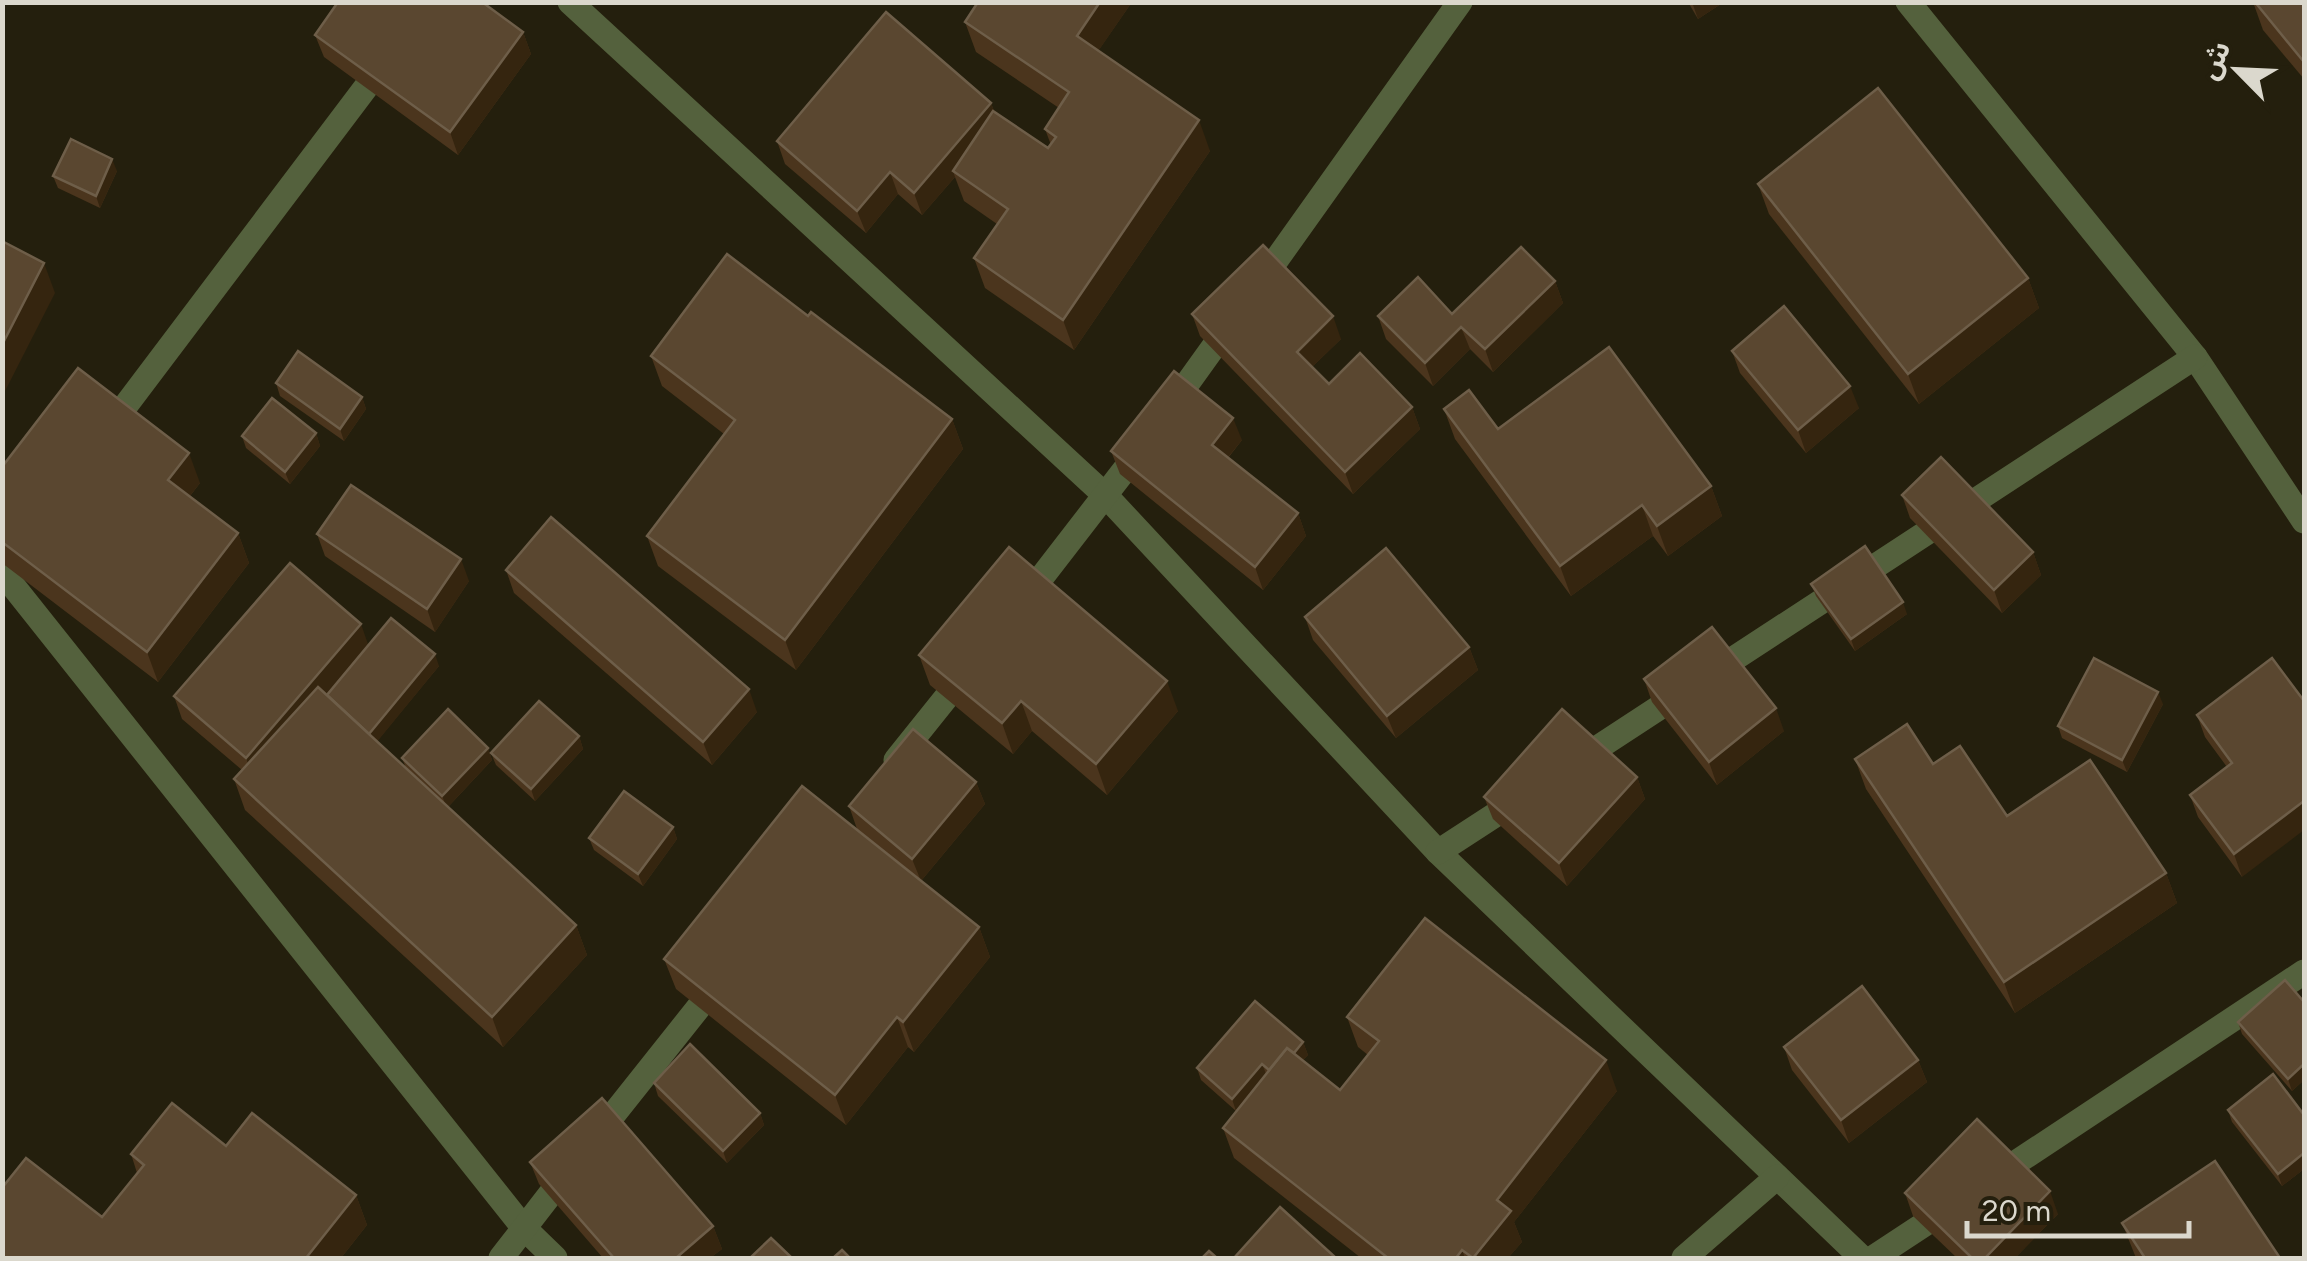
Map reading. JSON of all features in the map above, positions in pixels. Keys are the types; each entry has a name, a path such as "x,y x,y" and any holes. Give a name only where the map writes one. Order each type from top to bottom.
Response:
{"street":[{"path":"570,2 1107,496 1438,852 1862,1258"},
{"path":"1008,621 1107,496 1460,2"},
{"path":"1908,2 2195,356 2304,521"},
{"path":"98,443 394,50"},
{"path":"1438,852 2195,356"},
{"path":"6,565 524,1227 556,1258"},
{"path":"883,776 982,652"},
{"path":"501,1258 734,963"},
{"path":"1873,1258 2304,972"},
{"path":"1684,1258 1777,1177"}],"building":[{"path":"338,2 482,2 523,32 450,132 315,35"},
{"path":"978,2 1100,2 1077,36 1199,120 1063,320 974,258 1008,209 953,171 993,111 1048,148 1056,137 1045,129 1069,92 965,22"},
{"path":"2255,2 2304,2 2304,62"},
{"path":"886,12 991,103 914,193 890,172 857,211 777,141"},
{"path":"1878,88 2028,278 1908,374 1758,184"},
{"path":"71,139 112,159 96,196 53,176"},
{"path":"2,241 44,263 2,345"},
{"path":"1263,245 1333,316 1297,352 1329,384 1360,353 1412,407 1345,472 1192,314"},
{"path":"1521,247 1555,281 1485,349 1461,327 1425,363 1378,316 1418,277 1452,314"},
{"path":"727,254 952,419 785,640 647,536 735,420 651,356"},
{"path":"1784,306 1850,386 1798,430 1732,351"},
{"path":"1609,347 1711,486 1657,526 1642,505 1560,566 1444,409 1469,390 1498,429"},
{"path":"298,351 362,397 340,429 276,383"},
{"path":"78,368 189,453 168,480 238,533 147,652 2,542 2,467"},
{"path":"1174,371 1233,418 1212,445 1298,513 1255,567 1111,451"},
{"path":"272,398 316,433 285,472 242,436"},
{"path":"1941,457 2033,552 1994,590 1902,495"},
{"path":"351,485 461,559 427,609 317,534"},
{"path":"551,517 749,689 703,742 506,570"},
{"path":"1865,546 1903,602 1851,639 1811,584"},
{"path":"1009,547 1167,681 1096,764 1021,701 1002,723 919,655"},
{"path":"1386,548 1469,647 1387,716 1305,617"},
{"path":"290,563 361,624 246,758 174,696"},
{"path":"391,618 435,654 369,734 327,695"},
{"path":"1712,627 1776,708 1709,762 1644,679"},
{"path":"2094,658 2158,692 2122,760 2058,726"},
{"path":"2272,658 2304,701 2304,801 2234,854 2190,795 2232,763 2197,715"},
{"path":"318,687 576,925 492,1017 234,779"},
{"path":"539,701 579,736 531,789 491,753"},
{"path":"448,709 488,748 442,796 402,758"},
{"path":"1562,709 1637,777 1559,863 1484,797"},
{"path":"1907,724 1933,764 1960,746 2007,816 2090,760 2166,873 2004,982 1855,759"},
{"path":"913,729 976,782 912,859 849,806"},
{"path":"802,786 979,927 903,1022 897,1017 835,1095 664,959"},
{"path":"624,791 673,827 638,874 589,838"},
{"path":"1425,918 1606,1060 1497,1200 1511,1211 1473,1258 1462,1250 1456,1258 1388,1258 1223,1128 1287,1048 1340,1090 1379,1041 1347,1017"},
{"path":"2285,980 2304,1002 2304,1064 2288,1079 2238,1022"},
{"path":"1862,986 1918,1060 1841,1120 1784,1047"},
{"path":"1255,1001 1303,1042 1294,1053 1287,1048 1269,1070 1262,1064 1232,1099 1197,1068"},
{"path":"690,1044 760,1113 723,1151 654,1083"},
{"path":"2273,1074 2304,1115 2304,1153 2278,1174 2228,1110"},
{"path":"602,1098 713,1226 676,1258 614,1258 530,1162"},
{"path":"172,1103 226,1146 252,1113 356,1195 306,1258 2,1258 2,1188 26,1158 102,1217 144,1165 131,1154"},
{"path":"1977,1119 2050,1191 1985,1258 1972,1258 1905,1193"},
{"path":"2215,1161 2280,1258 2145,1258 2122,1223"},
{"path":"1280,1207 1336,1258 1234,1258"},
{"path":"771,1238 792,1258 750,1258"},
{"path":"842,1250 850,1258 833,1258"}]}
